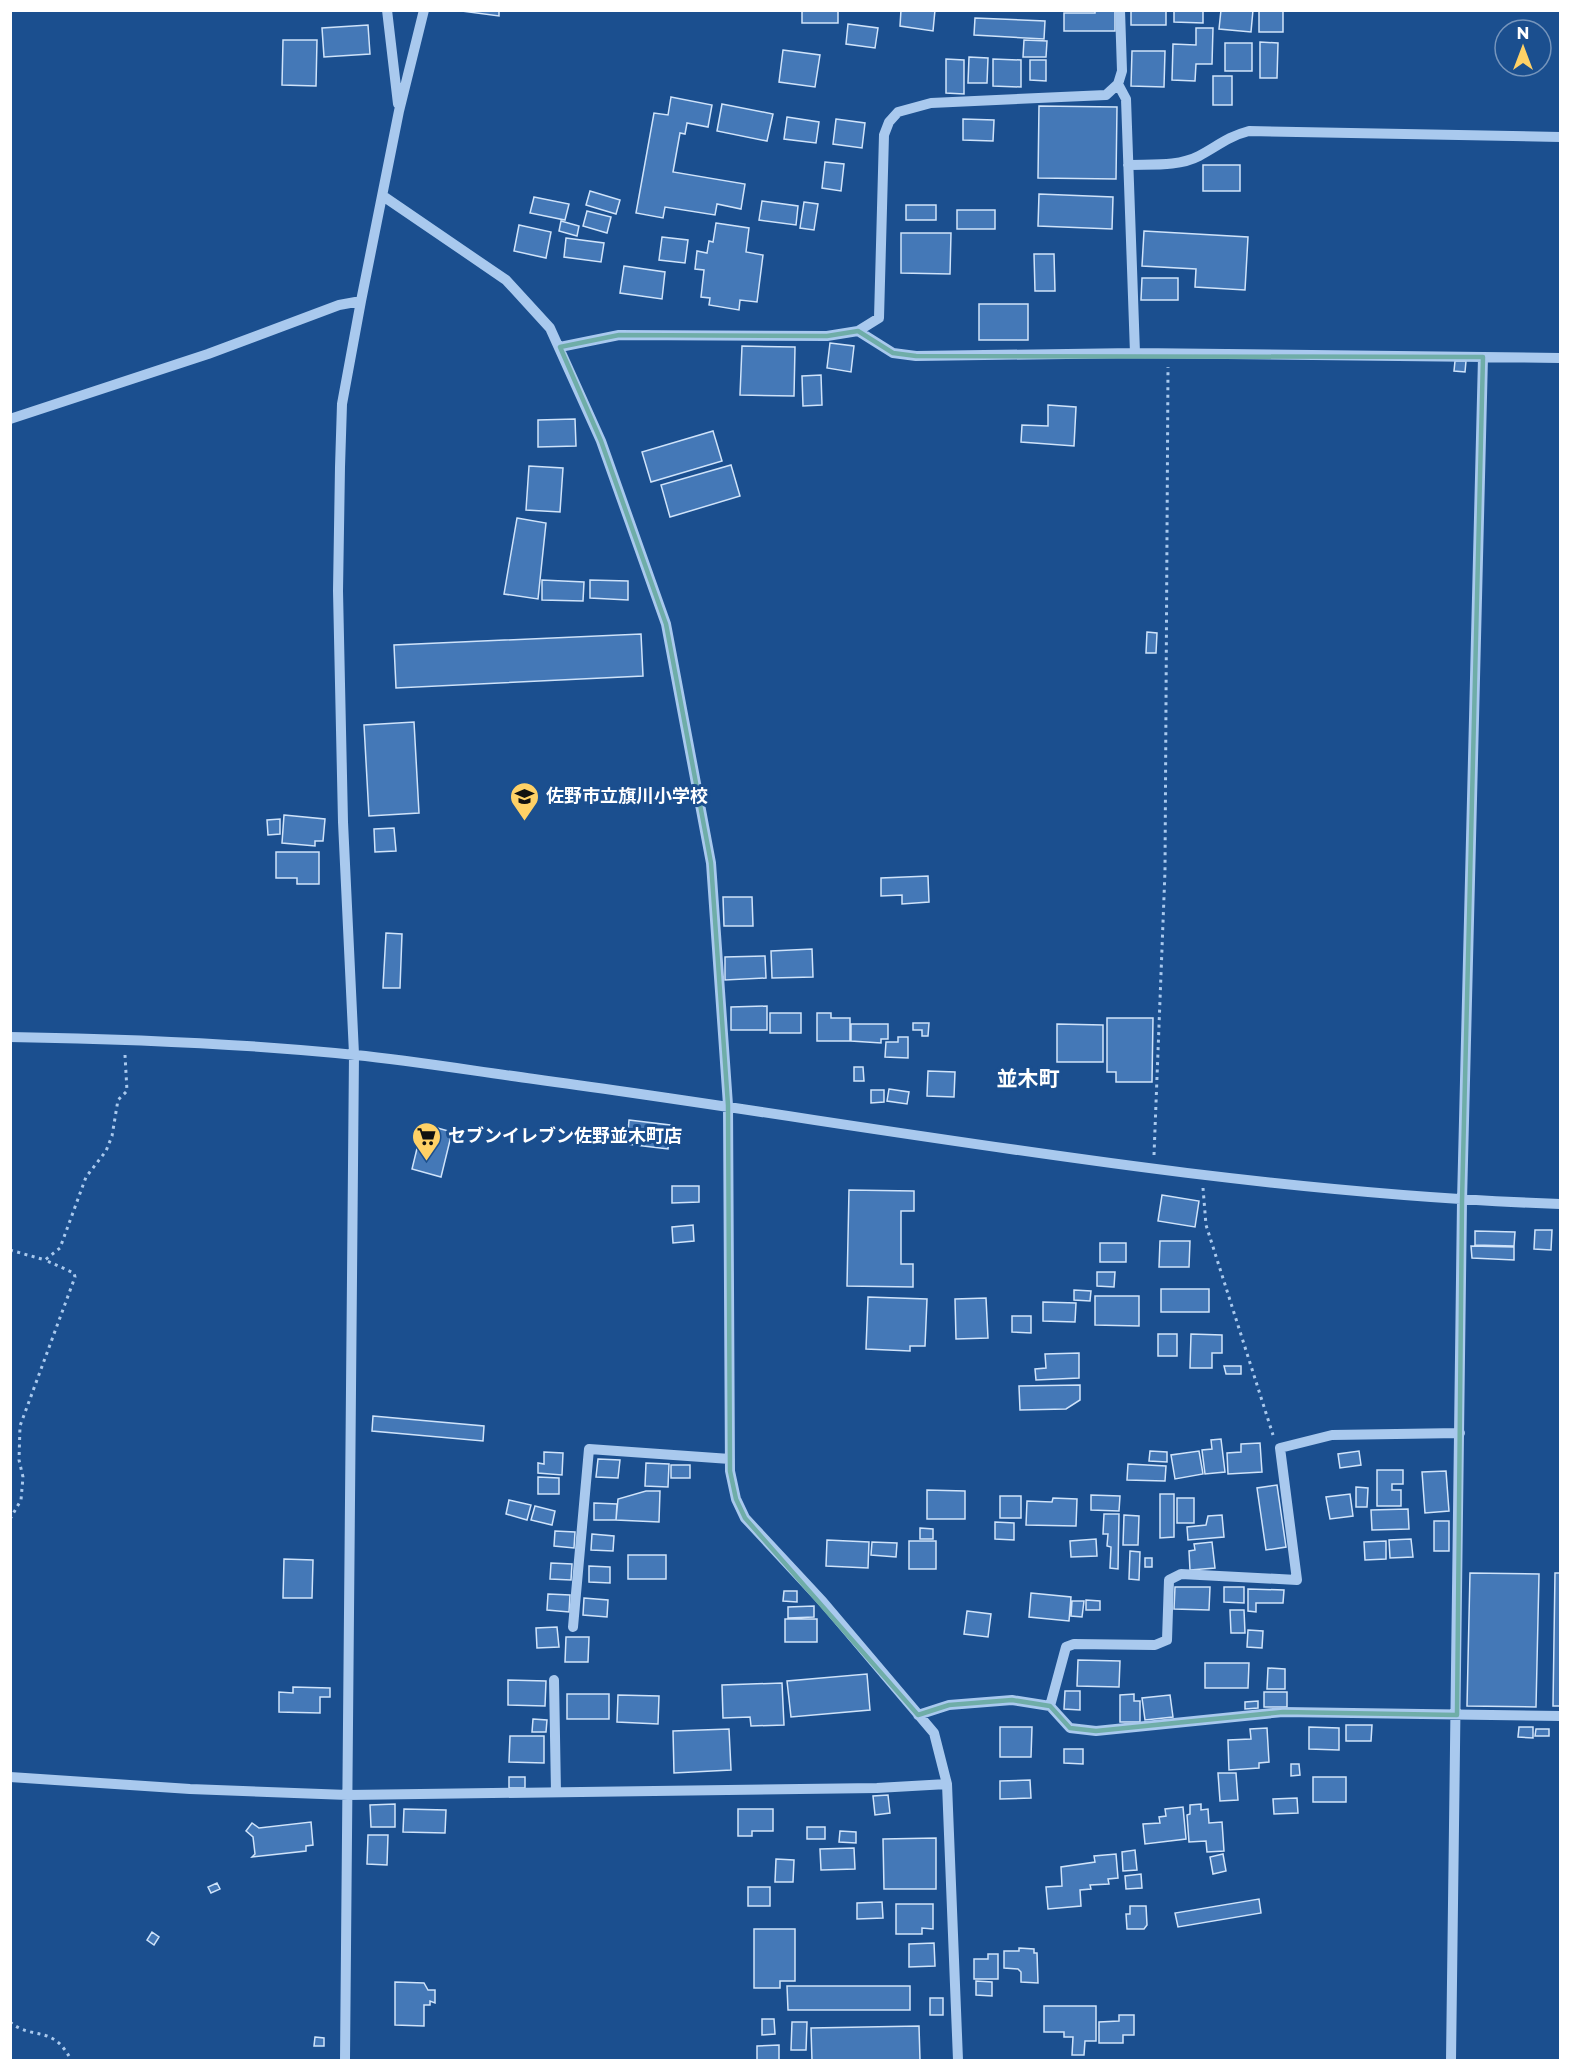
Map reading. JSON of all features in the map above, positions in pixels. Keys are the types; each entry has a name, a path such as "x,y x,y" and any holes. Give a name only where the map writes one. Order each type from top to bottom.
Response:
{"street":[{"path":"387,10 399,111"},
{"path":"345,2061 354,1054 343,822 338,591 342,404 399,111 424,10"},
{"path":"560,347 619,334 827,336 858,331 879,318 884,135 889,122 898,112 931,103 1106,95 1118,84 1122,71 1120,10"},
{"path":"1118,84 1126,99 1135,353"},
{"path":"1128,165 1171,163 1197,157 1230,136 1249,131 1560,137"},
{"path":"383,196 506,280 550,328 601,441 666,624 711,863 728,1105 730,1459 736,1499 745,1518 823,1602 934,1733 947,1784 958,2061"},
{"path":"10,419 208,354 339,305 361,301"},
{"path":"858,331 893,353 916,356 1135,353 1560,358"},
{"path":"1451,2061 1462,1201 1483,357"},
{"path":"10,1037 125,1039 354,1054 728,1105 1154,1169 1462,1201 1560,1204"},
{"path":"1050,1706 1066,1647 1074,1644 1155,1646 1167,1640 1169,1580 1180,1574 1297,1580 1280,1448 1332,1435 1460,1433"},
{"path":"573,1627 589,1449 730,1459"},
{"path":"554,1680 556,1792"},
{"path":"918,1715 949,1705 1012,1700 1050,1706 1070,1728 1096,1731 1283,1712 1560,1716"},
{"path":"10,1777 190,1789 348,1794 877,1788 947,1784"}],"path":[{"path":"1154,1169 1165,871 1168,354"},
{"path":"45,1260 60,1248 86,1177 106,1151 112,1136 118,1100 127,1091 125,1039"},
{"path":"1202,1174 1206,1225 1275,1441 1280,1448"},
{"path":"10,1250 45,1260 74,1273 75,1277 20,1426 21,1500 10,1519"},
{"path":"10,2022 19,2029 46,2033 64,2048 71,2061"}],"highlighted area":[{"path":"858,331 893,353 916,356 1483,357 1462,1201 1457,1715 1283,1712 1096,1731 1070,1728 1050,1706 1012,1700 949,1705 918,1715 745,1518 736,1499 730,1471 728,1105 711,863 666,624 601,441 560,347 619,335 827,336"}],"building":[{"path":"454,10 499,10 499,16"},
{"path":"802,10 838,10 838,23 802,23"},
{"path":"901,10 935,10 933,31 900,26"},
{"path":"1095,10 1115,10 1115,31 1064,31 1064,13 1095,13"},
{"path":"1131,10 1166,10 1166,25 1131,25"},
{"path":"1174,10 1203,10 1203,23 1174,22"},
{"path":"1221,10 1253,10 1251,32 1219,29"},
{"path":"1259,10 1283,10 1283,32 1259,32"},
{"path":"975,18 1045,21 1044,39 974,35"},
{"path":"848,24 878,28 875,48 846,44"},
{"path":"368,25 370,54 324,57 322,28"},
{"path":"1196,28 1213,28 1212,64 1196,64 1195,81 1172,80 1173,44 1196,45"},
{"path":"283,40 317,40 316,86 282,85"},
{"path":"1024,40 1047,41 1046,57 1023,57"},
{"path":"1260,42 1278,43 1277,78 1260,78"},
{"path":"1225,43 1252,43 1252,71 1225,71"},
{"path":"783,50 820,55 815,87 779,82"},
{"path":"1132,51 1165,51 1164,87 1131,86"},
{"path":"969,57 988,58 987,83 968,83"},
{"path":"946,59 964,60 964,94 946,93"},
{"path":"993,59 1021,60 1021,87 993,86"},
{"path":"1030,60 1046,60 1046,81 1030,80"},
{"path":"1213,76 1232,76 1232,105 1213,105"},
{"path":"671,97 712,105 708,127 687,123 685,134 680,133 673,172 745,184 741,209 717,204 715,215 665,207 663,218 636,213 654,113 668,115"},
{"path":"722,104 773,114 767,141 717,131"},
{"path":"1039,106 1117,107 1116,179 1038,178"},
{"path":"787,117 819,122 816,143 784,139"},
{"path":"836,119 865,123 862,148 833,144"},
{"path":"963,119 994,120 993,141 963,140"},
{"path":"825,162 844,164 841,191 822,188"},
{"path":"1203,165 1240,165 1240,191 1203,191"},
{"path":"590,191 620,200 616,214 586,205"},
{"path":"1039,194 1113,197 1112,229 1038,226"},
{"path":"534,197 569,204 565,220 530,213"},
{"path":"762,201 798,206 796,225 759,220"},
{"path":"804,202 818,204 814,230 800,228"},
{"path":"906,205 936,205 936,220 906,220"},
{"path":"957,210 995,210 995,229 957,229"},
{"path":"587,211 611,217 607,233 583,226"},
{"path":"561,221 579,226 577,236 559,231"},
{"path":"716,223 749,228 746,252 763,255 757,302 740,300 739,310 709,305 710,298 701,297 704,270 695,269 697,251 707,253 709,241 713,242"},
{"path":"519,225 551,232 546,258 514,251"},
{"path":"1144,231 1248,237 1245,290 1195,287 1196,269 1142,266"},
{"path":"901,233 951,233 950,274 901,273"},
{"path":"662,237 688,240 685,263 659,260"},
{"path":"566,238 604,243 601,262 564,257"},
{"path":"1034,254 1054,254 1055,291 1035,291"},
{"path":"624,266 665,272 662,299 620,293"},
{"path":"1142,278 1178,278 1178,300 1141,300"},
{"path":"979,304 1028,304 1028,340 979,340"},
{"path":"830,343 854,346 851,372 827,368"},
{"path":"742,346 795,347 794,396 740,395"},
{"path":"1455,361 1466,361 1465,372 1454,371"},
{"path":"821,375 822,405 803,406 802,376"},
{"path":"1048,405 1076,407 1074,446 1021,442 1022,425 1048,426"},
{"path":"575,419 576,446 538,447 538,420"},
{"path":"713,431 722,461 651,482 642,452"},
{"path":"731,465 740,496 670,517 661,485"},
{"path":"529,466 563,468 560,512 526,510"},
{"path":"517,518 546,523 538,599 504,594"},
{"path":"542,580 584,582 583,601 542,600"},
{"path":"590,580 628,581 628,600 590,598"},
{"path":"1147,632 1157,633 1156,653 1146,653"},
{"path":"641,634 643,676 396,688 394,645"},
{"path":"414,722 419,813 369,816 364,725"},
{"path":"284,815 325,819 323,841 315,841 315,846 282,843"},
{"path":"280,819 280,834 268,835 267,820"},
{"path":"394,828 396,851 375,852 374,829"},
{"path":"276,852 319,852 319,884 297,884 297,878 276,878"},
{"path":"928,876 929,902 902,904 902,895 881,896 881,878"},
{"path":"723,897 752,897 753,926 724,926"},
{"path":"386,933 402,934 400,988 383,988"},
{"path":"812,949 813,977 772,978 771,951"},
{"path":"765,956 766,978 725,980 725,957"},
{"path":"767,1006 767,1030 731,1030 731,1007"},
{"path":"770,1013 801,1013 801,1033 770,1033"},
{"path":"817,1013 831,1013 831,1018 850,1018 850,1041 817,1041"},
{"path":"1107,1018 1153,1018 1152,1082 1116,1082 1116,1072 1107,1072"},
{"path":"913,1023 929,1023 928,1036 922,1036 922,1030 913,1030"},
{"path":"851,1024 888,1024 888,1039 881,1039 881,1043 851,1041"},
{"path":"1057,1024 1103,1025 1103,1062 1057,1062"},
{"path":"898,1037 908,1037 908,1058 885,1057 886,1042 898,1042"},
{"path":"854,1067 863,1067 864,1081 854,1081"},
{"path":"928,1071 955,1072 954,1097 927,1096"},
{"path":"889,1089 909,1092 907,1104 887,1101"},
{"path":"871,1090 884,1090 884,1102 871,1103"},
{"path":"629,1120 670,1125 668,1149 627,1144"},
{"path":"423,1124 452,1132 441,1177 412,1169"},
{"path":"672,1186 699,1186 699,1202 672,1203"},
{"path":"849,1190 914,1191 914,1211 901,1211 901,1264 913,1264 913,1287 847,1286"},
{"path":"1162,1195 1199,1201 1195,1227 1158,1221"},
{"path":"693,1225 694,1241 673,1243 672,1227"},
{"path":"1535,1230 1552,1230 1551,1250 1534,1249"},
{"path":"1475,1231 1515,1232 1514,1246 1475,1245"},
{"path":"1160,1241 1190,1241 1189,1267 1159,1267"},
{"path":"1100,1243 1126,1243 1126,1262 1100,1262"},
{"path":"1471,1246 1514,1247 1514,1260 1472,1258"},
{"path":"1097,1272 1115,1272 1114,1287 1097,1286"},
{"path":"1161,1289 1209,1289 1209,1312 1161,1312"},
{"path":"1074,1290 1091,1291 1090,1301 1074,1300"},
{"path":"1095,1296 1139,1296 1139,1326 1095,1325"},
{"path":"868,1297 927,1299 925,1346 910,1346 910,1351 866,1349"},
{"path":"986,1298 988,1338 956,1339 955,1299"},
{"path":"1043,1302 1076,1303 1075,1322 1043,1321"},
{"path":"1012,1316 1031,1316 1031,1333 1012,1332"},
{"path":"1158,1334 1177,1334 1177,1356 1158,1356"},
{"path":"1191,1334 1222,1335 1222,1353 1212,1353 1212,1368 1190,1368"},
{"path":"1079,1353 1079,1378 1036,1380 1035,1369 1046,1368 1045,1354"},
{"path":"1224,1366 1241,1366 1241,1374 1226,1374"},
{"path":"1080,1385 1080,1400 1066,1409 1020,1410 1019,1386"},
{"path":"373,1416 484,1426 483,1441 372,1431"},
{"path":"1221,1439 1225,1472 1205,1474 1202,1450 1212,1449 1211,1440"},
{"path":"1260,1443 1262,1472 1228,1474 1227,1453 1241,1452 1241,1444"},
{"path":"1150,1451 1167,1452 1167,1462 1149,1461"},
{"path":"1199,1451 1203,1474 1175,1479 1171,1455"},
{"path":"1359,1451 1361,1465 1340,1468 1338,1454"},
{"path":"544,1452 563,1453 562,1475 538,1473 538,1463 544,1464"},
{"path":"598,1459 620,1460 618,1478 596,1477"},
{"path":"646,1463 669,1464 668,1487 645,1486"},
{"path":"1128,1464 1166,1466 1165,1481 1127,1480"},
{"path":"671,1465 690,1465 690,1478 671,1478"},
{"path":"1377,1470 1403,1470 1403,1484 1392,1484 1392,1490 1401,1490 1401,1506 1377,1506"},
{"path":"1446,1471 1449,1511 1425,1513 1422,1472"},
{"path":"538,1477 559,1478 559,1494 538,1494"},
{"path":"1277,1485 1286,1547 1266,1550 1257,1488"},
{"path":"1356,1487 1368,1488 1367,1507 1356,1507"},
{"path":"927,1490 965,1491 965,1519 927,1519"},
{"path":"646,1491 660,1491 659,1522 616,1520 618,1499"},
{"path":"1160,1494 1174,1494 1174,1537 1160,1538"},
{"path":"1350,1494 1353,1516 1330,1519 1326,1497"},
{"path":"1091,1495 1120,1496 1119,1511 1091,1510"},
{"path":"1000,1496 1021,1496 1021,1518 1000,1518"},
{"path":"1053,1498 1077,1499 1076,1526 1026,1525 1027,1501 1052,1502"},
{"path":"1177,1498 1194,1498 1194,1523 1177,1523"},
{"path":"509,1500 531,1505 527,1520 506,1514"},
{"path":"594,1503 617,1504 616,1520 594,1520"},
{"path":"535,1506 555,1511 552,1525 531,1520"},
{"path":"1408,1509 1409,1529 1372,1530 1371,1510"},
{"path":"1104,1514 1119,1514 1118,1569 1110,1568 1111,1547 1107,1546 1108,1534 1103,1534"},
{"path":"1124,1515 1139,1516 1138,1545 1123,1545"},
{"path":"1222,1515 1224,1537 1188,1540 1187,1527 1206,1525 1208,1516"},
{"path":"1434,1521 1449,1521 1449,1551 1434,1551"},
{"path":"995,1522 1014,1523 1014,1540 995,1539"},
{"path":"920,1528 933,1529 933,1539 920,1539"},
{"path":"555,1531 575,1532 574,1548 554,1546"},
{"path":"592,1534 614,1536 613,1551 591,1550"},
{"path":"1096,1539 1097,1556 1071,1557 1070,1541"},
{"path":"1411,1539 1413,1557 1390,1558 1389,1540"},
{"path":"827,1540 869,1542 868,1568 826,1566"},
{"path":"909,1541 936,1541 936,1569 909,1569"},
{"path":"1386,1541 1386,1559 1365,1560 1364,1542"},
{"path":"872,1542 897,1543 896,1557 871,1555"},
{"path":"1212,1542 1215,1568 1190,1570 1189,1551 1195,1550 1194,1544"},
{"path":"1130,1551 1140,1552 1139,1580 1129,1579"},
{"path":"628,1555 666,1555 666,1579 628,1579"},
{"path":"1145,1558 1152,1558 1152,1567 1145,1567"},
{"path":"284,1559 313,1560 312,1598 283,1598"},
{"path":"551,1563 572,1564 571,1580 550,1579"},
{"path":"589,1566 610,1567 610,1583 589,1582"},
{"path":"1470,1573 1539,1574 1536,1707 1467,1706"},
{"path":"1555,1573 1560,1573 1560,1706 1553,1706"},
{"path":"1175,1587 1210,1587 1209,1610 1174,1609"},
{"path":"1224,1587 1244,1587 1244,1603 1224,1602"},
{"path":"1248,1589 1284,1590 1283,1603 1256,1603 1256,1612 1248,1611"},
{"path":"784,1591 797,1591 797,1602 783,1601"},
{"path":"1031,1593 1071,1597 1069,1621 1029,1617"},
{"path":"548,1594 570,1595 569,1612 547,1610"},
{"path":"584,1598 608,1600 607,1617 583,1615"},
{"path":"1086,1600 1100,1601 1100,1610 1086,1610"},
{"path":"1072,1601 1084,1601 1082,1617 1071,1616"},
{"path":"814,1606 814,1617 788,1618 788,1607"},
{"path":"1230,1610 1244,1610 1245,1633 1231,1633"},
{"path":"967,1611 991,1614 988,1637 964,1634"},
{"path":"785,1619 817,1619 817,1642 785,1642"},
{"path":"557,1627 559,1647 537,1648 536,1628"},
{"path":"1248,1630 1263,1631 1262,1648 1247,1647"},
{"path":"566,1637 589,1637 588,1662 565,1662"},
{"path":"1078,1660 1120,1661 1119,1687 1077,1686"},
{"path":"1205,1663 1249,1663 1248,1688 1205,1688"},
{"path":"1268,1668 1285,1669 1285,1689 1267,1689"},
{"path":"867,1674 870,1710 791,1717 787,1681"},
{"path":"508,1680 546,1681 545,1706 508,1705"},
{"path":"782,1683 784,1725 751,1726 750,1717 723,1718 722,1685"},
{"path":"293,1687 330,1688 330,1697 320,1697 320,1713 279,1712 279,1692 293,1693"},
{"path":"1065,1691 1080,1691 1080,1710 1064,1709"},
{"path":"1264,1692 1287,1692 1287,1707 1264,1707"},
{"path":"567,1694 609,1694 609,1719 567,1719"},
{"path":"1134,1694 1134,1701 1140,1701 1140,1722 1120,1722 1120,1695"},
{"path":"618,1695 659,1696 658,1724 617,1722"},
{"path":"1170,1695 1173,1717 1145,1720 1142,1698"},
{"path":"1258,1701 1258,1708 1245,1709 1245,1702"},
{"path":"533,1719 547,1720 546,1732 532,1732"},
{"path":"1346,1725 1372,1725 1371,1741 1346,1741"},
{"path":"1000,1727 1032,1727 1031,1757 1000,1757"},
{"path":"1309,1727 1339,1728 1339,1750 1309,1749"},
{"path":"1519,1727 1533,1727 1533,1738 1518,1737"},
{"path":"1267,1728 1269,1762 1259,1763 1259,1768 1229,1770 1228,1740 1251,1739 1250,1729"},
{"path":"729,1729 731,1770 674,1773 673,1731"},
{"path":"1536,1729 1549,1729 1549,1736 1535,1736"},
{"path":"510,1736 544,1736 544,1763 509,1762"},
{"path":"1064,1749 1083,1749 1083,1764 1064,1763"},
{"path":"1291,1764 1299,1764 1300,1775 1291,1776"},
{"path":"1218,1773 1236,1773 1238,1800 1220,1801"},
{"path":"509,1777 525,1777 525,1788 509,1788"},
{"path":"1313,1777 1346,1777 1346,1802 1313,1802"},
{"path":"1030,1780 1031,1798 1000,1799 1000,1781"},
{"path":"888,1795 890,1813 875,1815 873,1796"},
{"path":"1297,1798 1298,1813 1274,1814 1273,1799"},
{"path":"395,1804 395,1827 371,1827 370,1805"},
{"path":"1201,1804 1201,1810 1208,1809 1209,1823 1222,1822 1224,1851 1207,1852 1206,1841 1189,1842 1187,1815 1190,1814 1190,1805"},
{"path":"1183,1807 1186,1839 1145,1844 1143,1824 1160,1823 1159,1817 1166,1816 1165,1809"},
{"path":"404,1809 446,1810 445,1833 403,1832"},
{"path":"738,1809 773,1809 773,1831 752,1831 752,1836 738,1836"},
{"path":"311,1822 313,1845 306,1846 306,1851 252,1857 255,1854 253,1837 246,1831 252,1823 259,1828"},
{"path":"807,1827 825,1827 825,1839 807,1839"},
{"path":"840,1831 856,1832 856,1843 839,1842"},
{"path":"368,1835 388,1835 387,1865 367,1864"},
{"path":"936,1838 936,1889 884,1889 883,1839"},
{"path":"854,1848 855,1869 821,1870 820,1849"},
{"path":"1135,1850 1137,1870 1123,1871 1122,1852"},
{"path":"1116,1854 1118,1878 1108,1879 1109,1884 1090,1885 1091,1889 1080,1890 1081,1906 1048,1909 1046,1887 1062,1886 1061,1867 1095,1862 1094,1856"},
{"path":"1223,1854 1226,1871 1213,1874 1210,1857"},
{"path":"776,1859 794,1860 793,1882 775,1882"},
{"path":"1141,1874 1142,1888 1126,1889 1125,1876"},
{"path":"217,1883 220,1889 211,1893 208,1887"},
{"path":"748,1887 770,1887 770,1906 748,1906"},
{"path":"1259,1899 1261,1913 1178,1927 1175,1913"},
{"path":"882,1902 883,1918 857,1919 857,1903"},
{"path":"896,1904 933,1904 933,1929 922,1928 922,1934 896,1934"},
{"path":"1130,1906 1146,1906 1147,1925 1144,1929 1127,1929 1126,1914 1130,1914"},
{"path":"754,1929 795,1929 795,1981 780,1981 780,1988 754,1988"},
{"path":"152,1932 159,1937 154,1945 147,1940"},
{"path":"934,1943 935,1966 909,1967 909,1944"},
{"path":"1019,1948 1034,1949 1034,1953 1037,1953 1038,1983 1021,1982 1021,1972 1018,1969 1004,1968 1004,1951 1019,1951"},
{"path":"988,1954 998,1954 998,1979 974,1979 974,1959 988,1959"},
{"path":"976,1981 992,1982 992,1996 976,1995"},
{"path":"395,1982 424,1983 428,1990 435,1990 435,2003 430,2001 430,2005 424,2005 424,2026 395,2025"},
{"path":"787,1986 910,1986 910,2010 788,2010"},
{"path":"930,1998 943,1998 943,2015 930,2015"},
{"path":"1044,2006 1096,2006 1096,2041 1085,2041 1084,2055 1072,2055 1073,2037 1064,2037 1064,2032 1044,2032"},
{"path":"1119,2015 1134,2015 1134,2035 1123,2035 1123,2043 1099,2043 1099,2022 1119,2021"},
{"path":"762,2019 774,2019 775,2034 762,2035"},
{"path":"792,2022 807,2022 806,2050 791,2050"},
{"path":"919,2026 920,2060 812,2060 811,2028"},
{"path":"315,2037 324,2038 324,2046 314,2046"},
{"path":"779,2045 779,2060 757,2060 757,2046"}],"place":[{"name":"佐野市立旗川小学校","path":"525,822"},
{"name":"セブンイレブン佐野並木町店","path":"427,1162"}],"district":[{"name":"並木町","path":"1028,1078"}]}
